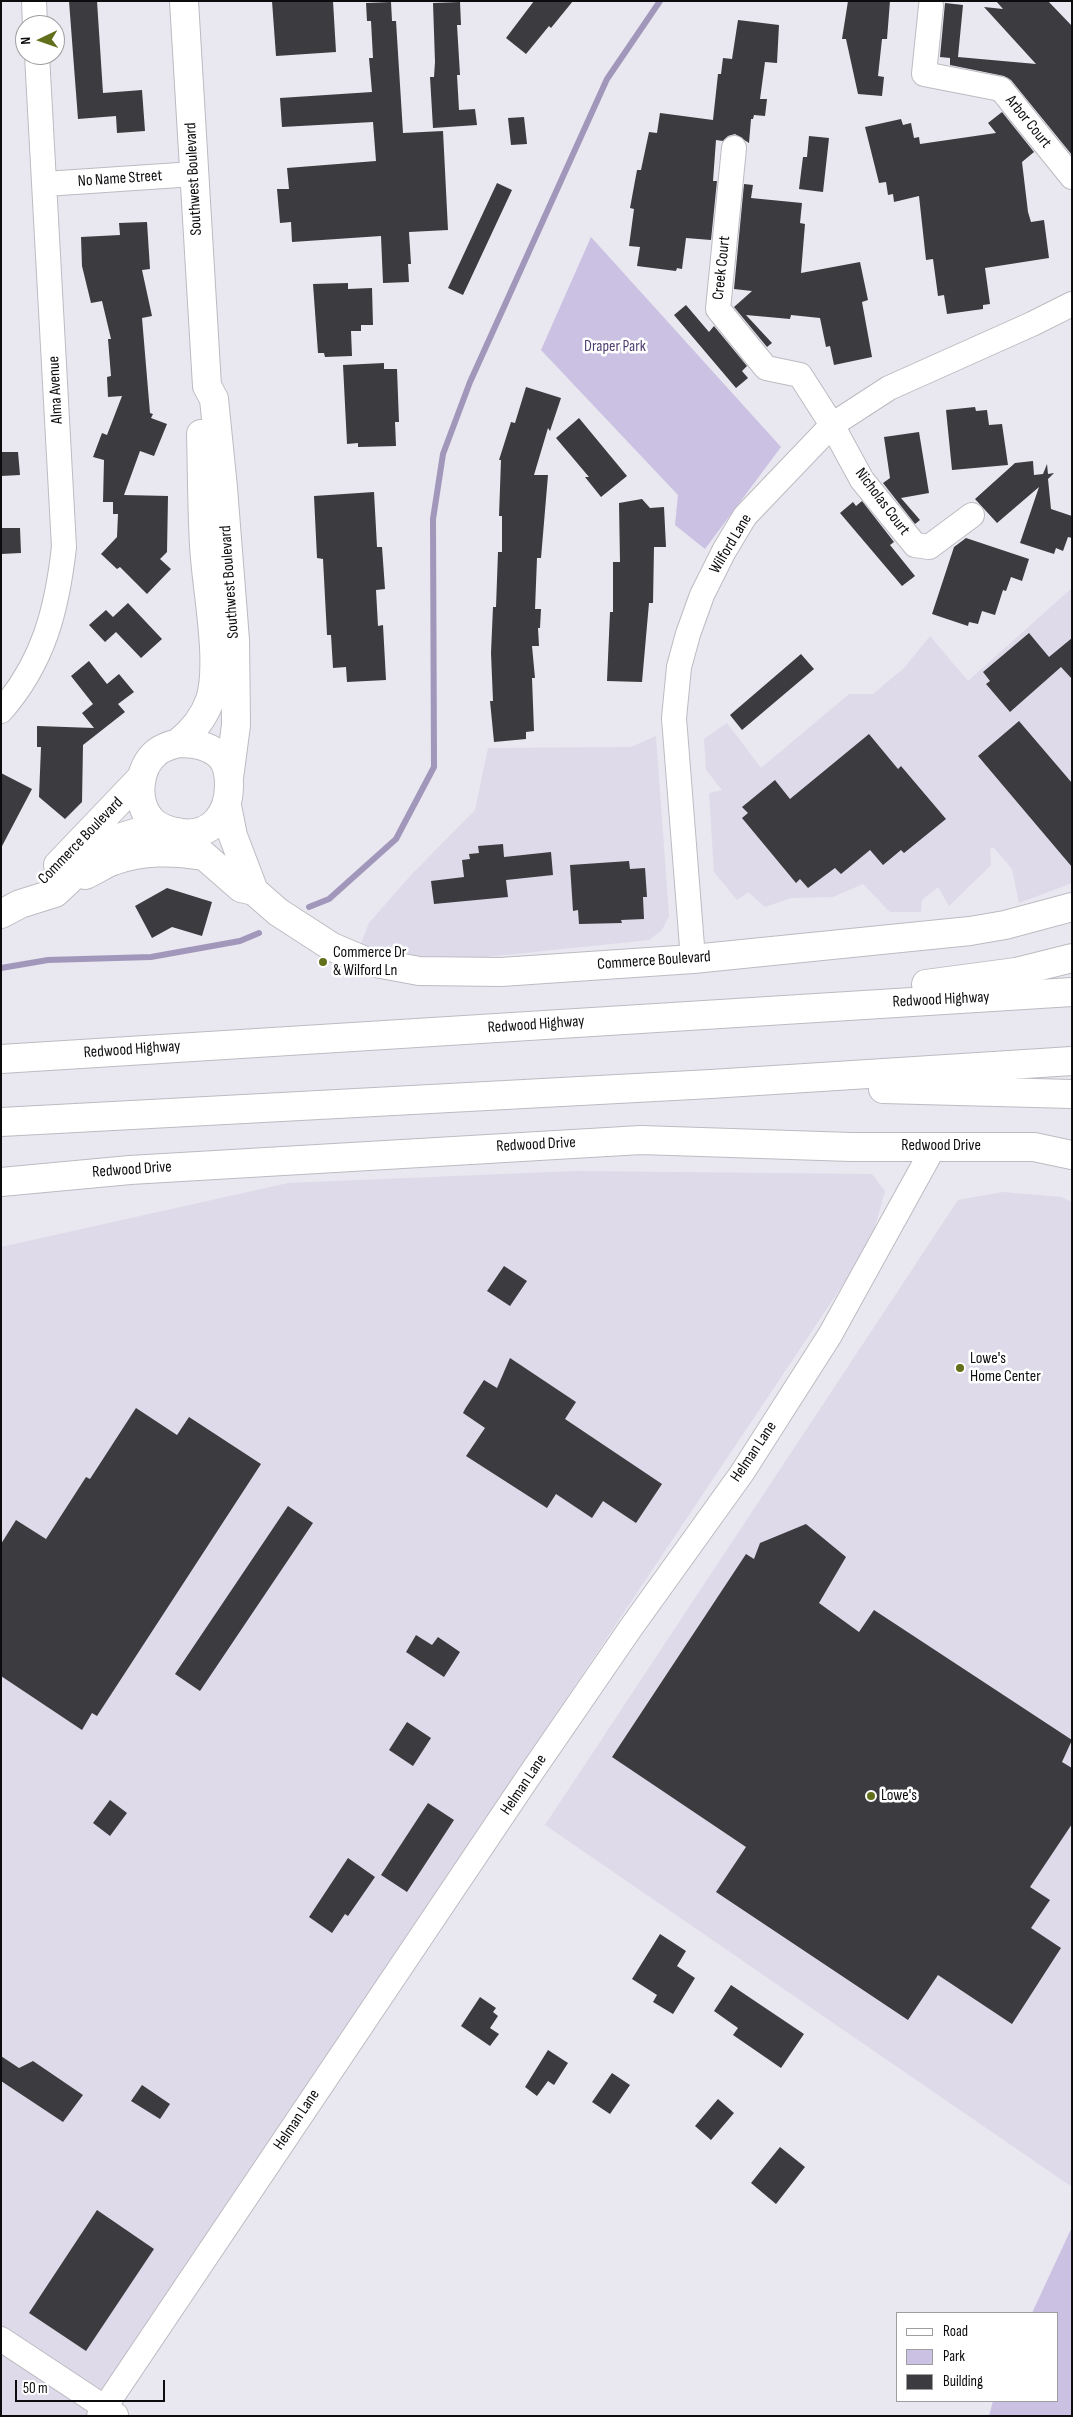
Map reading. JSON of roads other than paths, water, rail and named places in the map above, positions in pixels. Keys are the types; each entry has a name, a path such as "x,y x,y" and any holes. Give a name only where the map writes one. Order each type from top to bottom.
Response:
{"main road":[{"name":"Southwest Boulevard","path":"184,1 207,386 214,399 235,640 236,725 229,778"},
{"name":"Southwest Boulevard","path":"178,743 189,735 200,720 209,702 213,683 214,662 204,544 200,400 207,386"},
{"name":"Commerce Boulevard","path":"254,891 233,836 227,806 229,778 226,765 214,751 202,745 178,743 158,751 146,766 142,777 142,800 146,812 204,856 241,888 254,891 317,940 365,961 419,971 501,972 693,959 970,931 1072,907"},
{"name":"Commerce Boulevard","path":"11,909 142,777"},
{"name":"Commerce Boulevard","path":"11,909 55,894 112,840 168,829 195,833 206,830 215,824 227,806"},
{"path":"71,879 88,874 112,861 147,852 183,852 204,856"},
{"path":"727,1013 1016,972 1072,958"},
{"name":"Redwood Highway","path":"1,1059 1072,992"},
{"path":"1,1122 711,1084 1072,1061"},
{"path":"711,1084 1072,1094"},
{"name":"Redwood Drive","path":"1,1182 130,1170 641,1140 851,1147 935,1145 1034,1147 1072,1156"}],"street":[{"path":"34,1 35,15"},
{"name":"Arbor Court","path":"931,6 924,74 1001,88 1072,177"},
{"name":"Alma Avenue","path":"1,711 27,673 42,646 54,613 64,547 38,65"},
{"name":"Creek Court","path":"734,148 718,309 766,368 800,375 832,425"},
{"name":"No Name Street","path":"45,184 194,174"},
{"name":"Wilford Lane","path":"693,959 674,718 679,667 688,634 702,595 724,551 745,516 832,425 889,388 1072,304"},
{"name":"Nicholas Court","path":"832,425 862,480 915,545 929,547 972,515"},
{"name":"Helman Lane","path":"107,2413 538,1764 630,1630 742,1473 830,1334 935,1145"},
{"path":"1,2339 107,2413"}],"waterway":[{"path":"309,907 329,899 396,839 434,767 433,519 443,454 470,382 607,79 660,1"},
{"path":"1,968 48,960 151,957 240,941 259,933"}],"place":[{"name":"Commerce Dr & Wilford Ln","path":"323,962"},
{"name":"Lowe's Home Center","path":"960,1368"},
{"name":"Lowe's","path":"871,1796"}],"park label":[{"name":"Draper Park","path":"615,347"}]}
